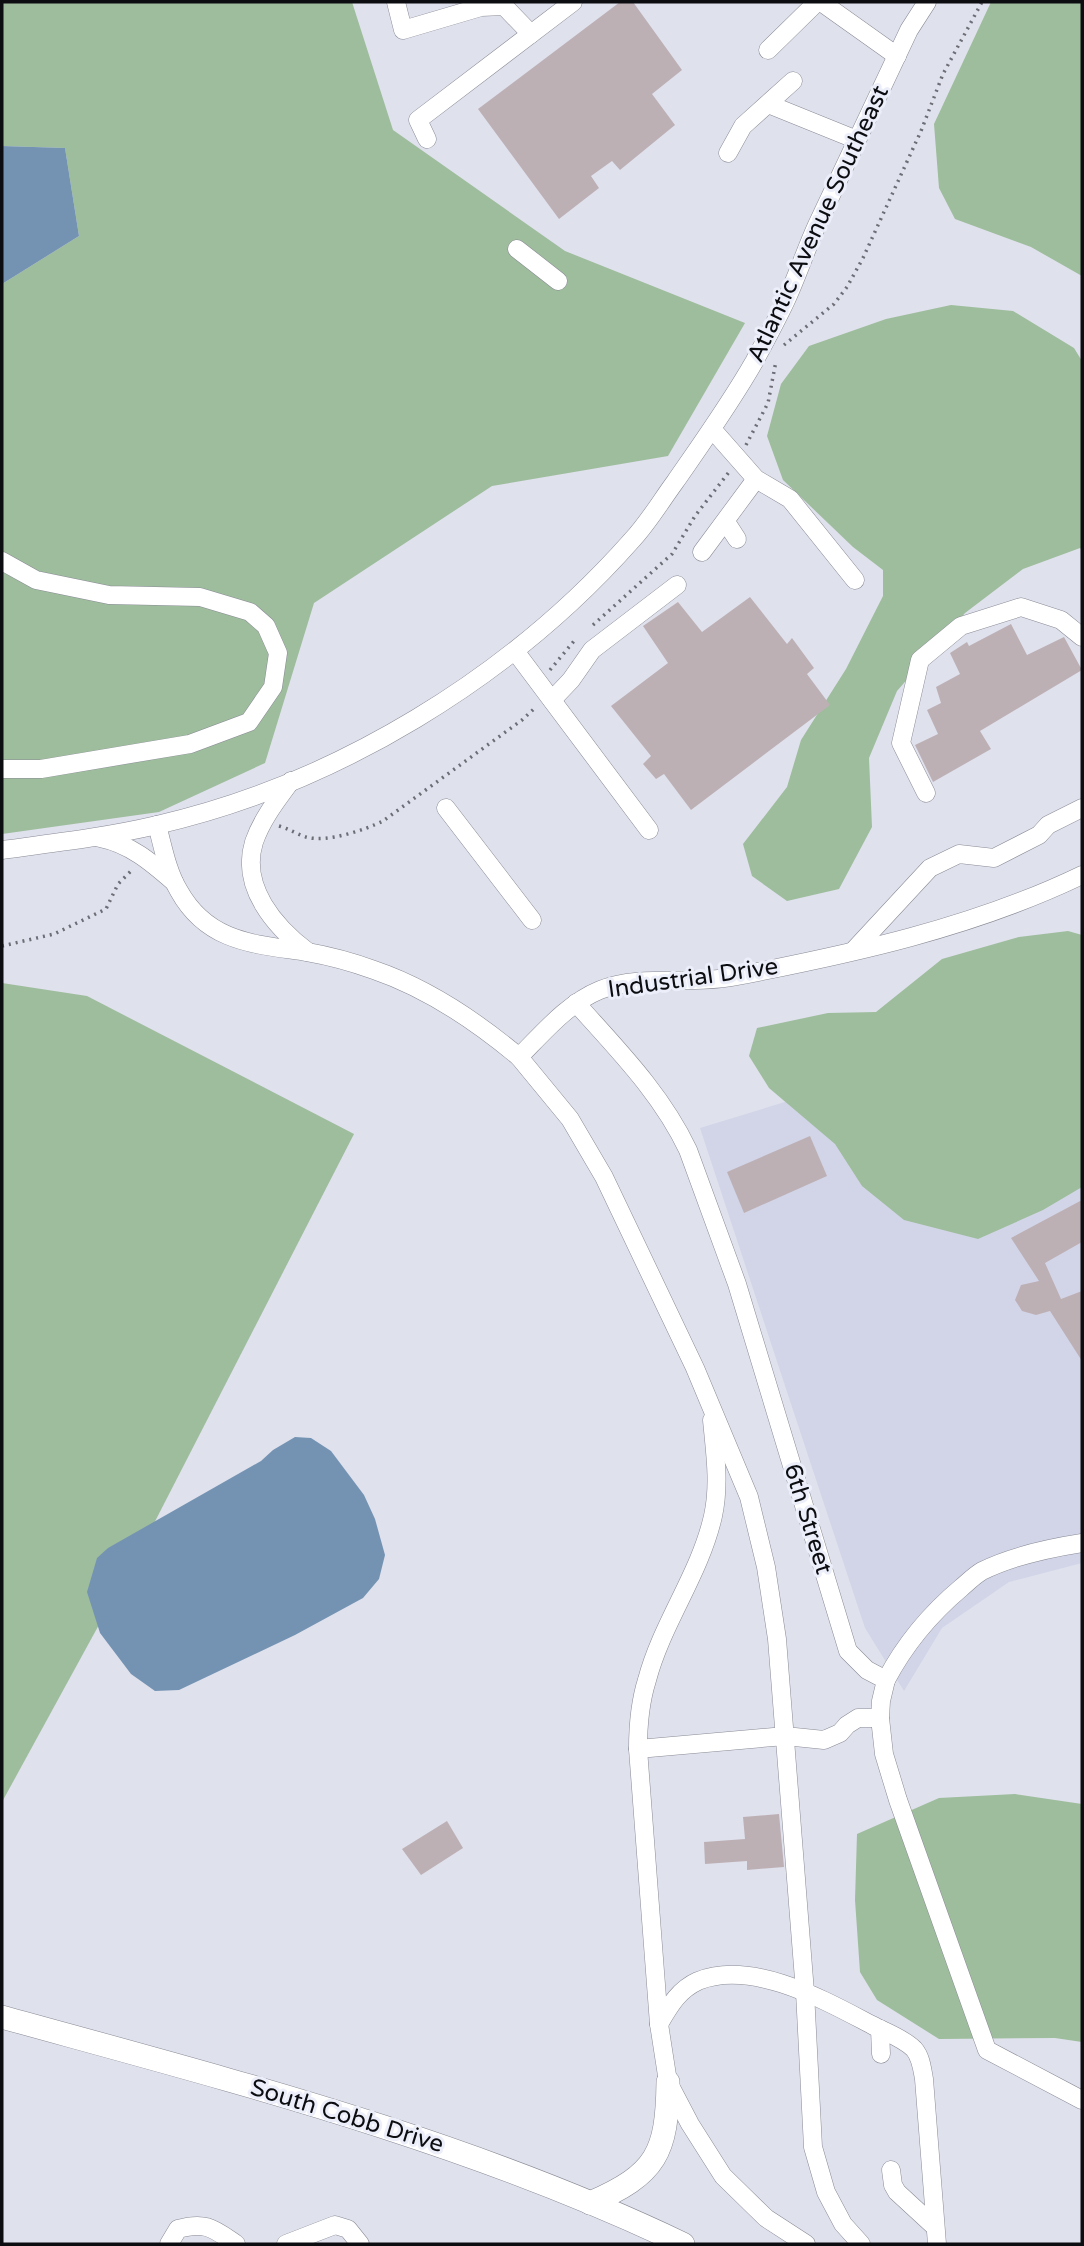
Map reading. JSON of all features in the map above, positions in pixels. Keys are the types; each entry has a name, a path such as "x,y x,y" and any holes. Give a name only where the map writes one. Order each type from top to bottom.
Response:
{"main road":[{"name":"South Cobb Drive","path":"2,2017 392,2128 467,2153 683,2244"},
{"path":"590,2203 623,2187 638,2177 650,2164 664,2137 668,2082"}],"street":[{"path":"396,2 403,30 480,5 504,6 531,34"},
{"path":"427,139 418,120 573,2"},
{"path":"768,50 819,2 897,56"},
{"name":"Atlantic Avenue Southeast","path":"2,850 96,837 157,825 214,809 291,781 375,741 447,699 515,651 576,598 635,538 712,429 753,363 786,300 815,229 897,56 927,2"},
{"path":"728,153 743,126 793,81"},
{"path":"768,104 857,139"},
{"path":"517,249 558,281"},
{"path":"712,429 756,479 790,499 855,580"},
{"path":"702,552 756,479"},
{"path":"726,522 737,539"},
{"path":"2,561 36,580 109,595 200,597 250,612 266,626 278,653 273,687 249,722 190,744 41,769 2,769"},
{"path":"548,695 571,680 592,650 677,585"},
{"path":"926,793 901,743 920,660 961,626 1021,607 1061,621 1082,637"},
{"path":"515,651 649,830"},
{"path":"291,781 263,822 252,854 255,886 268,914 293,941 308,952"},
{"path":"446,808 532,919"},
{"path":"854,950 930,868 959,854 994,858 1039,835 1048,825 1082,808"},
{"path":"157,825 175,884 199,917 232,938 258,945 308,952 375,970 419,989 473,1021 519,1057 570,1119 615,1199 710,1402 749,1497 758,1528 777,1639 805,1992 813,2147 826,2192 843,2224 861,2244"},
{"path":"96,837 126,846 142,855 175,884"},
{"name":"Industrial Drive","path":"519,1057 576,1003 600,990 626,984 729,977 916,936 988,914 1082,875"},
{"name":"6th Street","path":"576,1003 647,1083 678,1129 688,1150 737,1284 848,1651 867,1670 886,1680"},
{"path":"710,1402 717,1466 713,1516 704,1547 647,1679 639,1720 638,1749 659,2024 668,2082 712,2161 723,2176 766,2218 806,2244"},
{"path":"1082,1543 1060,1546 981,1572 945,1601 898,1656 886,1680 880,1718 884,1754 898,1800 987,2050 1082,2100"},
{"path":"638,1749 785,1736 824,1740 840,1733 858,1718 880,1718"},
{"path":"659,2024 674,2000 685,1989 699,1981 740,1975 761,1978 805,1992 914,2049 922,2065 936,2236"},
{"path":"880,2029 881,2054"},
{"path":"891,2170 897,2192 936,2236"},
{"path":"169,2244 178,2229 198,2223 236,2244"},
{"path":"286,2244 335,2225 348,2230 360,2244"}],"path":[{"path":"782,348 834,304 848,287 915,144 943,74 982,2"},
{"path":"585,632 672,554 695,516 738,458 768,403 777,355"},
{"path":"263,822 309,838 327,838 376,824 522,720 548,695 551,667 575,640"},
{"path":"2,946 54,934 106,909 118,884 142,855"}],"shaded area":[{"path":"1082,1011 1082,1563 1009,1582 942,1628 904,1691 865,1628 700,1128"}],"green space":[{"path":"2,2 352,2 393,130 565,251 745,323 668,456 492,486 314,603 265,763 159,812 2,834 2,284 79,236 65,148 2,146"},
{"path":"991,2 1082,2 1082,276 1031,247 955,219 939,188 934,124"},
{"path":"951,305 1013,311 1074,348 1082,361 1082,550 1080,548 1023,569 965,613 897,691 869,758 872,827 839,889 787,901 752,876 743,844 787,787 801,740 846,669 883,596 883,570 853,547 783,480 767,436 781,384 809,346 886,319"},
{"path":"1068,931 1082,935 1082,1187 1043,1210 978,1239 904,1220 862,1186 835,1144 769,1088 749,1056 757,1028 828,1013 876,1012 942,959 1019,937"},
{"path":"2,983 87,996 354,1134 147,1537 2,1802"},
{"path":"1015,1794 1082,1804 1082,2042 1055,2038 939,2039 877,2000 860,1972 855,1900 857,1834 939,1798"}],"water":[{"path":"2,146 65,148 79,236 2,284"},
{"path":"295,1437 311,1438 331,1451 364,1495 375,1519 385,1555 379,1579 363,1598 295,1635 179,1690 155,1691 131,1674 100,1633 87,1592 97,1558 108,1548 261,1461"}],"building":[{"path":"620,2 633,2 682,70 652,94 675,125 620,170 612,161 591,176 599,188 559,219 478,109"},
{"path":"750,597 787,644 792,638 814,668 807,674 830,705 691,810 664,774 656,779 643,764 651,756 611,706 668,663 643,626 678,602 702,632"},
{"path":"1011,624 1027,655 1064,637 1082,670 980,731 991,749 933,782 915,745 938,734 927,710 941,703 936,687 960,674 950,653 967,642 969,646"},
{"path":"810,1136 827,1176 744,1213 727,1172"},
{"path":"1082,1200 1082,1242 1045,1263 1061,1299 1082,1291 1082,1361 1050,1311 1036,1315 1022,1311 1015,1300 1021,1285 1039,1281 1011,1238"},
{"path":"779,1814 784,1867 747,1870 747,1861 705,1864 704,1842 745,1839 743,1817"},
{"path":"447,1821 463,1848 421,1875 402,1849"}]}
